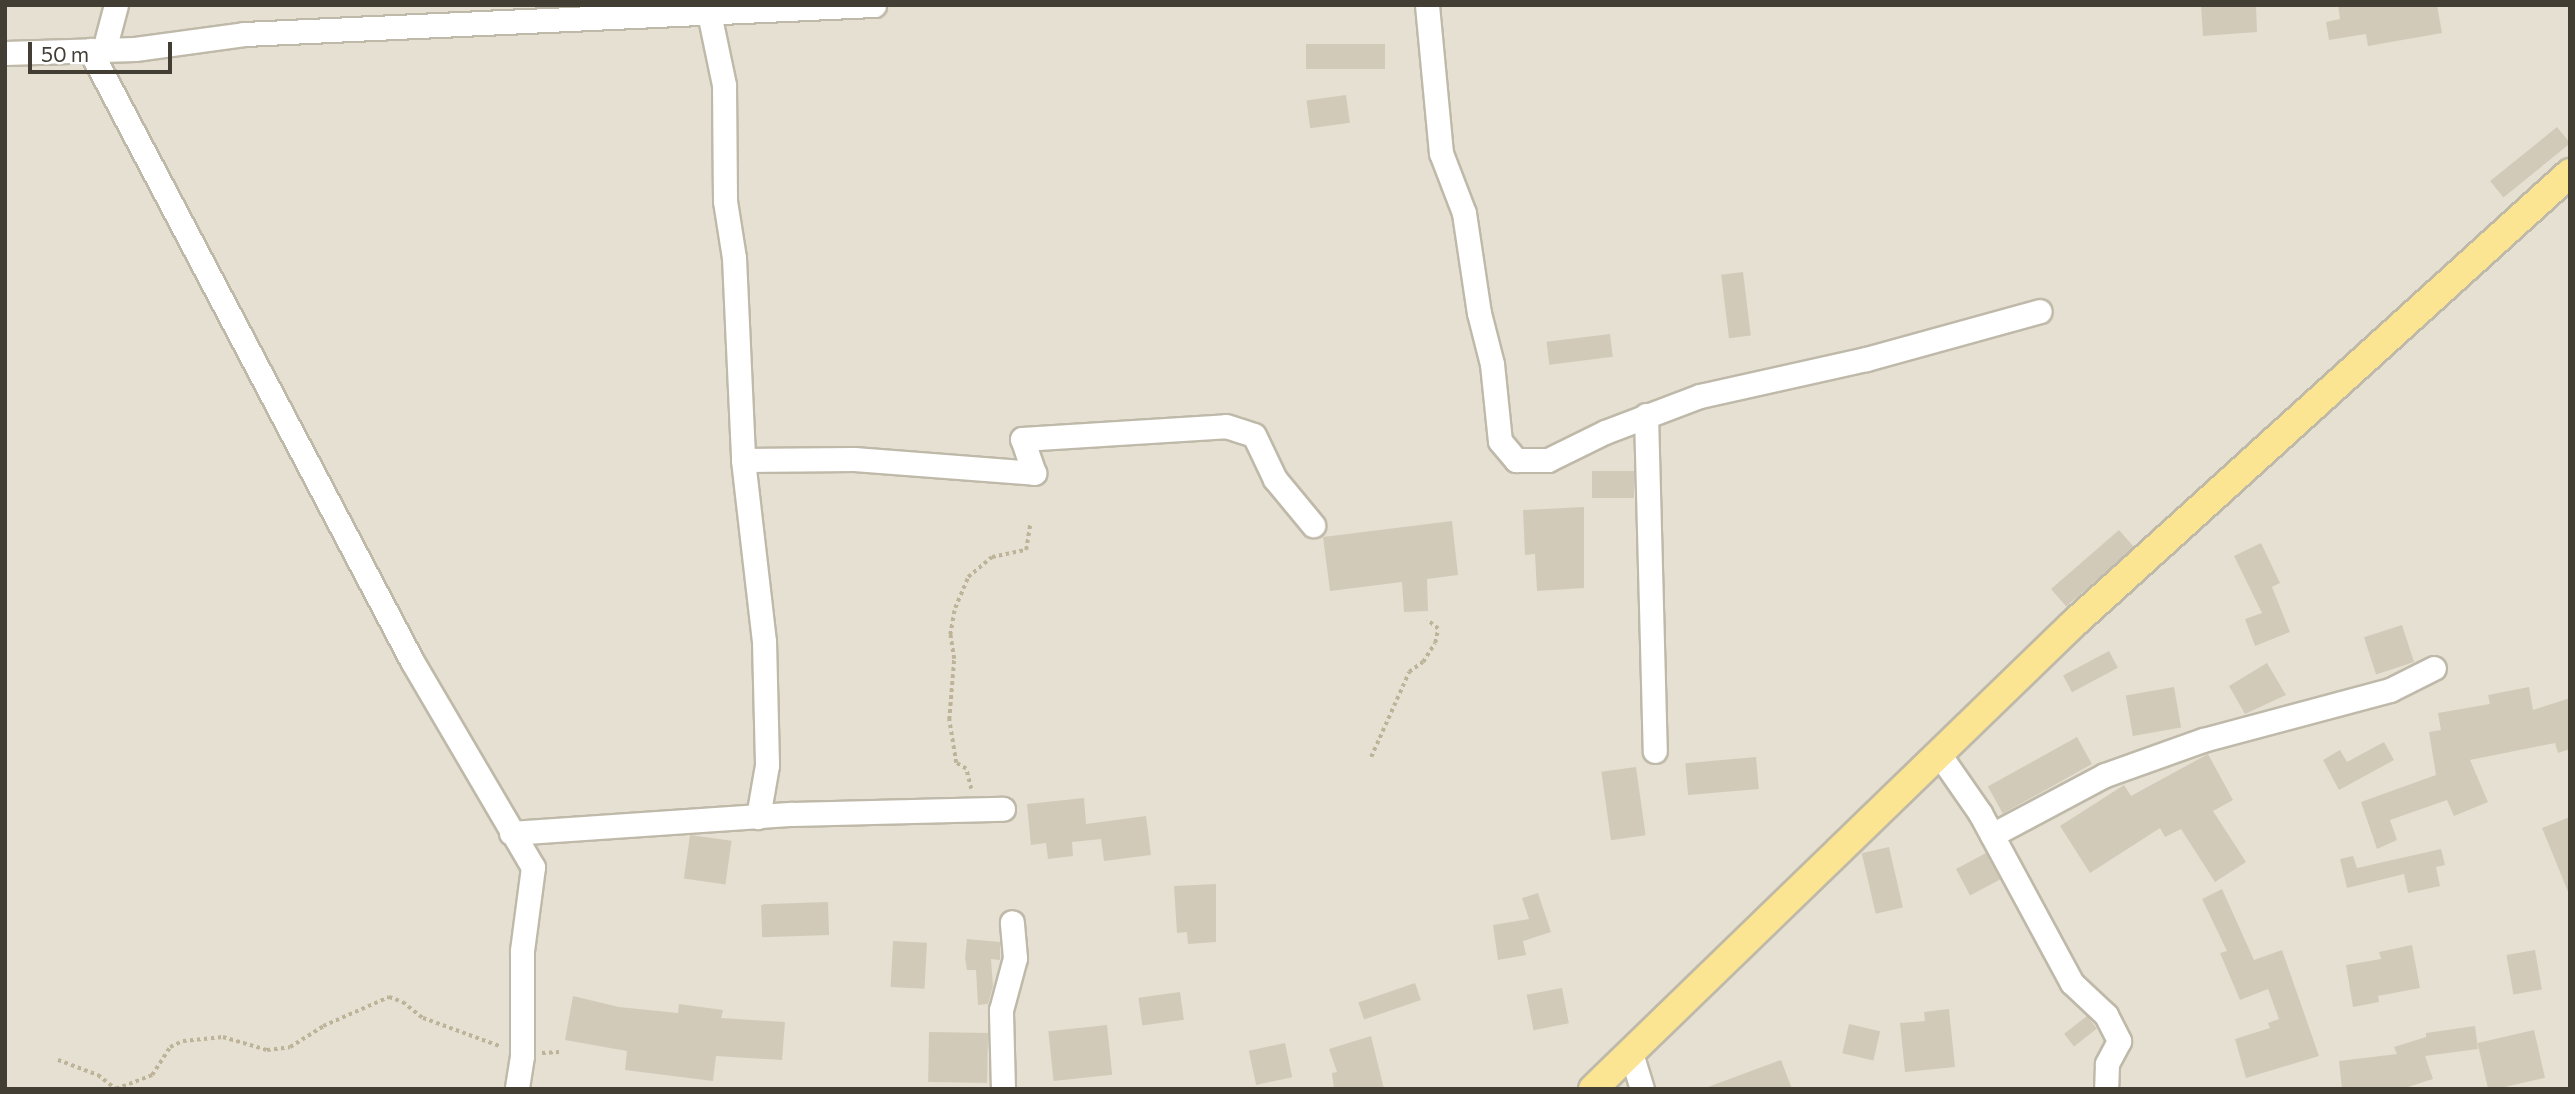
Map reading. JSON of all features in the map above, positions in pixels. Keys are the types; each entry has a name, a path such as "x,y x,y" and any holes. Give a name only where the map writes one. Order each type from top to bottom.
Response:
{"main road":[{"path":"1593,1089 2073,624 2570,173"}],"street":[{"path":"97,50 116,5"},
{"path":"5,53 97,50 244,34 873,5"},
{"path":"1427,5 1441,153 1464,213 1479,313 1492,364 1500,441 1516,460 1548,460 1646,415 1700,397 1866,359 2040,311"},
{"path":"724,10 725,201 734,258 743,460 764,641 767,765 758,817"},
{"path":"97,50 412,661 533,867 522,951 522,1056 517,1089"},
{"path":"1646,415 1655,751"},
{"path":"743,460 854,459 1034,473 1022,439 1226,426 1254,435 1275,479 1312,525"},
{"path":"1992,835 2105,775 2157,760 2203,740 2390,690 2434,668"},
{"path":"1939,754 1992,835 2065,972 2106,1015 2119,1041 2107,1064 2106,1089"},
{"path":"511,833 758,817 1003,809"},
{"path":"1003,1089 1001,1010 1016,958 1012,922"},
{"path":"1631,1053 1642,1089"}],"path":[{"path":"978,808 966,769 956,762 954,752 949,720 954,659 950,635 968,577 992,557 1026,551 1030,524"},
{"path":"1371,757 1409,672 1423,662 1435,643 1438,629 1427,620"},
{"path":"58,1060 98,1074 116,1089 152,1075 170,1047 183,1041 223,1037 278,1050 388,997 403,1002 422,1018 522,1056 559,1052"}],"shaded area":[{"path":"5,5 2570,5 2570,1089 5,1089"}],"building":[{"path":"2201,5 2256,5 2257,32 2203,36"},
{"path":"2338,5 2437,5 2442,33 2368,46 2366,34 2329,40 2326,22 2340,19"},
{"path":"1306,44 1385,44 1385,69 1306,69"},
{"path":"1346,95 1350,123 1310,128 1306,101"},
{"path":"2557,127 2570,143 2503,197 2490,181"},
{"path":"1743,272 1751,336 1729,338 1721,275"},
{"path":"1610,334 1613,357 1549,365 1546,342"},
{"path":"1592,471 1634,471 1634,498 1592,498"},
{"path":"1584,507 1584,588 1537,591 1535,554 1525,555 1523,510"},
{"path":"1452,521 1458,575 1427,579 1428,611 1404,612 1402,582 1330,591 1323,537"},
{"path":"2119,530 2134,547 2066,606 2051,589"},
{"path":"2261,543 2280,583 2272,587 2290,632 2255,646 2245,619 2262,613 2234,556"},
{"path":"2402,625 2414,662 2376,674 2364,637"},
{"path":"2109,651 2118,668 2072,692 2063,675"},
{"path":"2267,663 2286,695 2245,714 2229,686"},
{"path":"2174,687 2181,727 2133,736 2126,696"},
{"path":"2529,687 2533,710 2570,698 2570,749 2558,753 2555,743 2470,760 2488,802 2454,816 2447,800 2390,820 2397,840 2377,849 2361,802 2436,775 2429,732 2441,730 2438,713 2490,704 2488,695"},
{"path":"2077,737 2092,764 2003,814 1988,786"},
{"path":"2384,742 2394,760 2339,790 2323,760 2340,750 2347,762"},
{"path":"2208,754 2233,800 2213,811 2246,862 2215,882 2181,829 2165,837 2160,828 2090,873 2060,826 2124,785 2131,796"},
{"path":"1756,757 1759,789 1688,795 1685,763"},
{"path":"1636,767 1646,835 1611,840 1601,772"},
{"path":"1084,798 1086,824 1146,816 1151,855 1104,861 1101,839 1072,842 1073,856 1048,859 1046,843 1031,845 1027,804"},
{"path":"2570,817 2570,894 2569,894 2542,828"},
{"path":"690,835 732,841 725,884 684,879"},
{"path":"1889,847 1903,907 1876,914 1862,853"},
{"path":"2441,849 2445,865 2436,867 2440,886 2408,893 2404,874 2347,888 2340,859 2353,856 2357,868"},
{"path":"1986,853 2000,879 1970,895 1956,869"},
{"path":"1216,884 1216,942 1188,944 1187,932 1177,933 1174,886"},
{"path":"2222,889 2254,960 2282,950 2319,1056 2246,1078 2235,1039 2270,1028 2268,1023 2279,1019 2268,989 2240,1000 2220,953 2227,951 2202,899"},
{"path":"1538,893 1551,932 1523,941 1526,955 1498,960 1493,925 1529,919 1522,898"},
{"path":"828,902 829,935 762,937 761,904"},
{"path":"967,939 1000,942 1000,960 991,959 993,986 988,1004 978,1005 976,970 967,970 965,958"},
{"path":"893,941 927,943 925,989 891,987"},
{"path":"2412,945 2420,988 2378,996 2379,1002 2353,1007 2346,965 2381,959 2379,952"},
{"path":"2535,950 2542,989 2513,994 2506,955"},
{"path":"1415,983 1421,1000 1364,1020 1358,1003"},
{"path":"1562,988 1569,1023 1534,1030 1527,995"},
{"path":"1180,992 1184,1020 1142,1026 1138,998"},
{"path":"573,996 619,1007 678,1013 679,1004 723,1010 721,1018 785,1022 782,1060 716,1056 713,1081 625,1070 627,1051 565,1040"},
{"path":"1949,1009 1955,1067 1905,1072 1900,1023 1925,1021 1924,1012"},
{"path":"2087,1016 2097,1029 2074,1046 2064,1034"},
{"path":"1849,1024 1880,1031 1873,1060 1842,1053"},
{"path":"1107,1025 1112,1075 1054,1081 1048,1031"},
{"path":"2475,1026 2478,1049 2425,1056 2433,1079 2402,1089 2342,1089 2339,1061 2397,1054 2394,1047 2426,1037 2426,1033"},
{"path":"2534,1030 2545,1078 2488,1089 2477,1043"},
{"path":"929,1032 988,1033 987,1083 928,1082"},
{"path":"1371,1036 1384,1089 1334,1089 1332,1073 1337,1072 1329,1049"},
{"path":"1285,1043 1292,1077 1256,1085 1249,1051"},
{"path":"1781,1060 1792,1089 1708,1087"}]}
